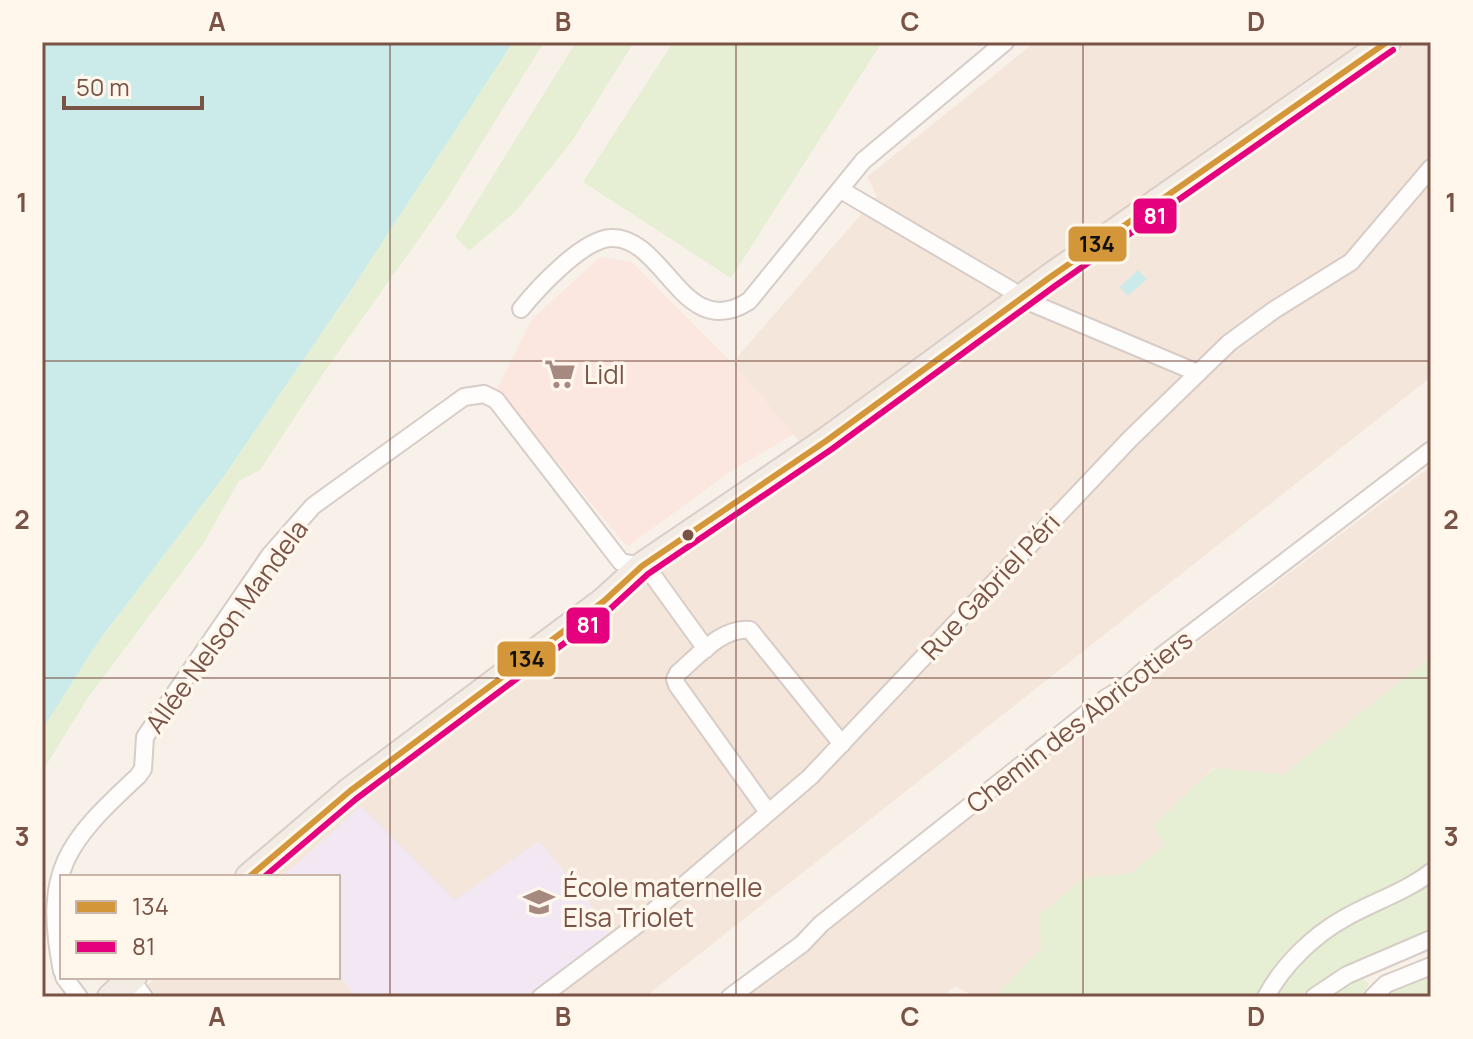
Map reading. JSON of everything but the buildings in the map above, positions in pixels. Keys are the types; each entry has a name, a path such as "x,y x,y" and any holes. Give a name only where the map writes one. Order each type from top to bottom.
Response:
{"main road":[{"path":"251,875 350,791 604,601 642,566 826,441 1387,42"},
{"path":"111,997 136,984"}],"street":[{"path":"521,309 582,249 611,238 639,246 690,299 704,308 735,310 749,301 863,161 1005,42"},
{"name":"Rue Gabriel Péri","path":"541,997 642,921 810,777 1130,439 1229,343 1274,310 1351,262 1431,168"},
{"path":"841,190 1022,299 1198,373"},
{"name":"Allée Nelson Mandela","path":"60,958 54,903 60,874 71,849 98,813 143,769 145,737 270,555 313,506 464,397 473,393 484,394 496,400 621,562 642,566 654,577 706,649"},
{"name":"Chemin des Abricotiers","path":"730,997 788,955 815,933 821,924 1106,698 1128,685 1151,664 1431,450"},
{"path":"768,812 677,685 675,679 678,673 706,649 742,629 750,630 842,744"},
{"path":"1266,997 1285,967 1342,919 1414,885 1431,872"},
{"path":"1314,997 1347,975 1431,939"},
{"path":"1373,997 1386,984 1431,966"},
{"path":"66,979 79,997"}],"shaded area":[{"path":"1035,42 1431,42 1431,377 645,997 134,997 154,979 340,979 340,875 270,875 562,641 813,457 732,363 877,196 867,177"},
{"path":"600,257 632,262 732,363 794,434 730,472 627,547 497,389 532,319"},
{"path":"1431,466 1431,657 1284,774 1213,768 1154,825 1164,846 1131,873 1084,878 1041,948 994,997 975,997 955,986 942,997 745,997 1084,728"},
{"path":"361,806 455,900 539,841 611,930 535,997 355,997 340,975 340,875 284,875"}],"green space":[{"path":"513,42 544,42 447,199 325,371 260,470 239,481 203,544 87,699 42,772 42,730 98,642 224,476 353,287"},
{"path":"576,42 634,42 572,141 515,212 469,251 455,237"},
{"path":"673,42 882,42 731,278 583,182"},
{"path":"1431,657 1431,863 1308,934 1269,973 1256,997 994,997 1041,948 1039,915 1084,878 1131,873 1164,846 1153,825 1214,768 1284,774"},
{"path":"1431,884 1431,930 1330,975 1297,997 1277,997 1289,977 1324,943 1366,916"},
{"path":"1431,975 1431,997 1383,997 1397,988"},
{"path":"1358,976 1369,984 1362,997 1324,997"}],"water":[{"path":"42,42 513,42 353,287 224,476 98,642 42,730"},
{"path":"1138,270 1147,279 1128,296 1120,287"}],"transit line":[{"name":"134","path":"251,875 350,791 604,601 642,566 826,441 1049,278 1387,42"},
{"name":"81","path":"266,875 356,799 610,609 648,574 832,449 1055,286 1393,50"}],"place":[{"name":"Lidl","path":"560,374"},
{"name":"École maternelle Elsa Triolet","path":"539,902"}]}
